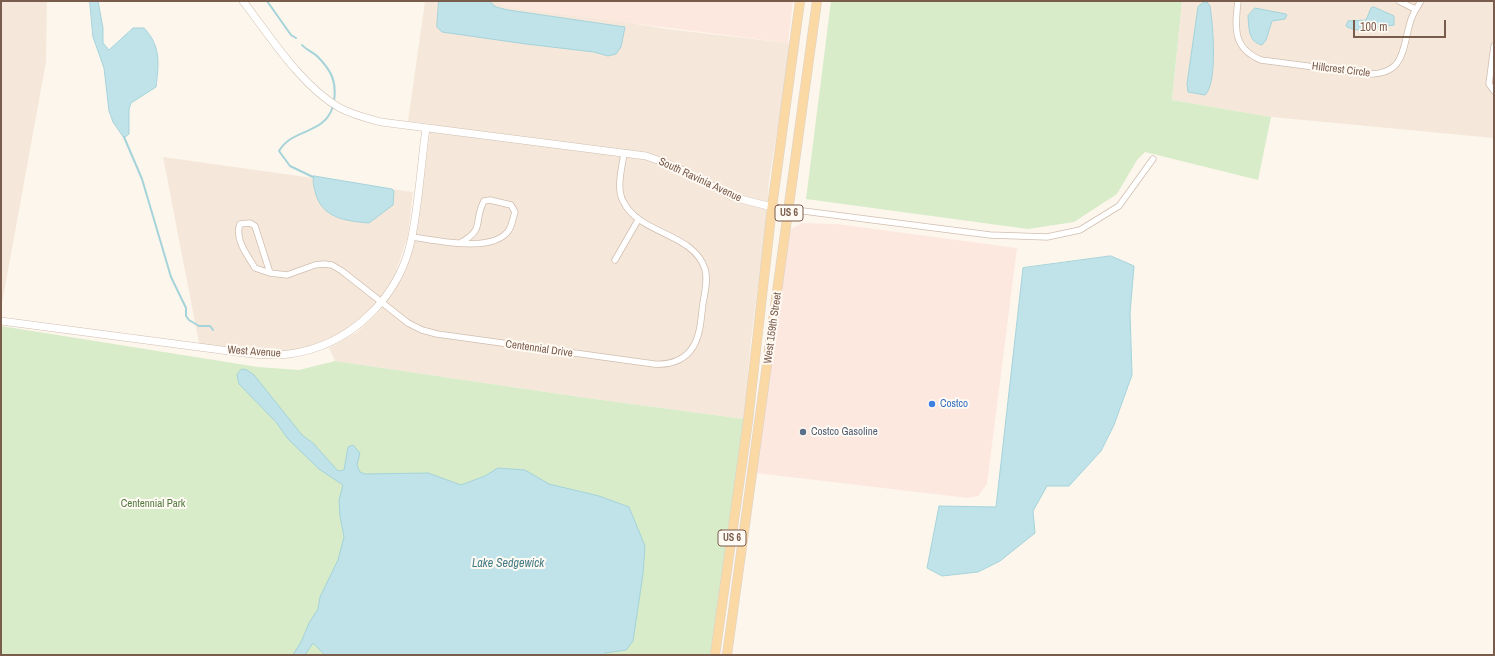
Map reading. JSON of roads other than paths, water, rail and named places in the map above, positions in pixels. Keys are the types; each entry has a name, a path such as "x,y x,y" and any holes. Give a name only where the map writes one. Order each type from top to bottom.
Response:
{"main road":[{"name":"West 159th Street","path":"716,655 748,421 772,207 800,1"},
{"name":"West 159th Street","path":"727,655 817,1"}],"street":[{"name":"South Ravinia Avenue","path":"243,1 292,64 317,91 357,116 381,122 646,156 674,166 733,197 772,207 990,235 1047,237 1080,230 1119,206 1153,159"},
{"name":"Hillcrest Circle","path":"1238,1 1236,28 1243,46 1248,53 1261,60 1368,74 1384,72 1396,65 1401,58 1410,21 1415,9 1421,1"},
{"path":"1399,1 1415,9"},
{"path":"1494,46 1489,84 1494,91"},
{"name":"West Avenue","path":"1,321 252,354 288,354 313,349 348,333 382,303 399,275 412,237 426,128"},
{"path":"615,260 638,220 622,201 620,191 624,154"},
{"path":"412,237 460,243 485,243 504,235 512,222 514,212 512,205 490,200 484,201 481,207 476,232 471,237 460,243"},
{"name":"Centennial Drive","path":"270,273 287,275 315,265 332,265 342,271 408,323 422,330 437,334 664,365 681,359 690,352 696,341 706,281 705,270 701,260 693,251 680,242 638,220"},
{"path":"250,223 255,226 270,273 255,268 240,241 238,230 240,224 250,223"}],"water":[{"path":"90,1 98,1 103,28 103,43 109,50 133,28 144,28 150,35 158,55 156,87 131,103 129,109 129,134 124,138 113,122 109,111 104,68 93,37"},
{"path":"439,1 489,1 496,7 508,10 625,27 621,47 616,54 608,56 594,52 442,32 437,27"},
{"path":"1204,2 1207,2 1210,6 1214,53 1212,79 1205,95 1188,92 1187,84 1198,7"},
{"path":"1374,7 1394,16 1394,25 1355,30 1347,27 1346,25 1348,21 1366,20 1371,8"},
{"path":"1255,8 1287,15 1285,19 1272,21 1266,40 1262,45 1254,41 1249,30 1248,16"},
{"path":"314,176 392,189 394,191 393,205 369,223 343,219 328,212 318,200 313,184"},
{"path":"1111,256 1134,266 1130,313 1132,375 1114,425 1101,451 1069,486 1047,486 1033,511 1035,533 1000,561 978,572 942,576 927,568 939,506 996,507 1023,268"},
{"name":"Lake Sedgewick","path":"242,369 247,370 254,375 302,435 313,443 338,471 344,470 348,447 353,445 360,453 357,465 360,472 365,474 428,473 461,485 485,476 498,468 525,470 549,484 599,496 629,507 645,546 643,574 633,641 626,650 605,653 606,655 325,655 313,643 305,655 293,655 302,640 309,623 318,609 320,597 338,560 344,537 339,500 343,485 319,469 288,439 276,422 239,384 237,375"}],"waterway":[{"path":"267,1 291,35 296,38"},
{"path":"302,45 317,56 332,76 335,88 334,101"},
{"path":"313,177 290,166 279,151 292,138 316,127 323,122 329,115 333,106"},
{"path":"124,137 142,179 171,277 186,308 186,316 189,320 199,326 210,326 213,330"}],"place":[{"name":"Costco","path":"932,404"},
{"name":"Costco Gasoline","path":"803,432"}],"park label":[{"name":"Centennial Park","path":"153,504"}]}
